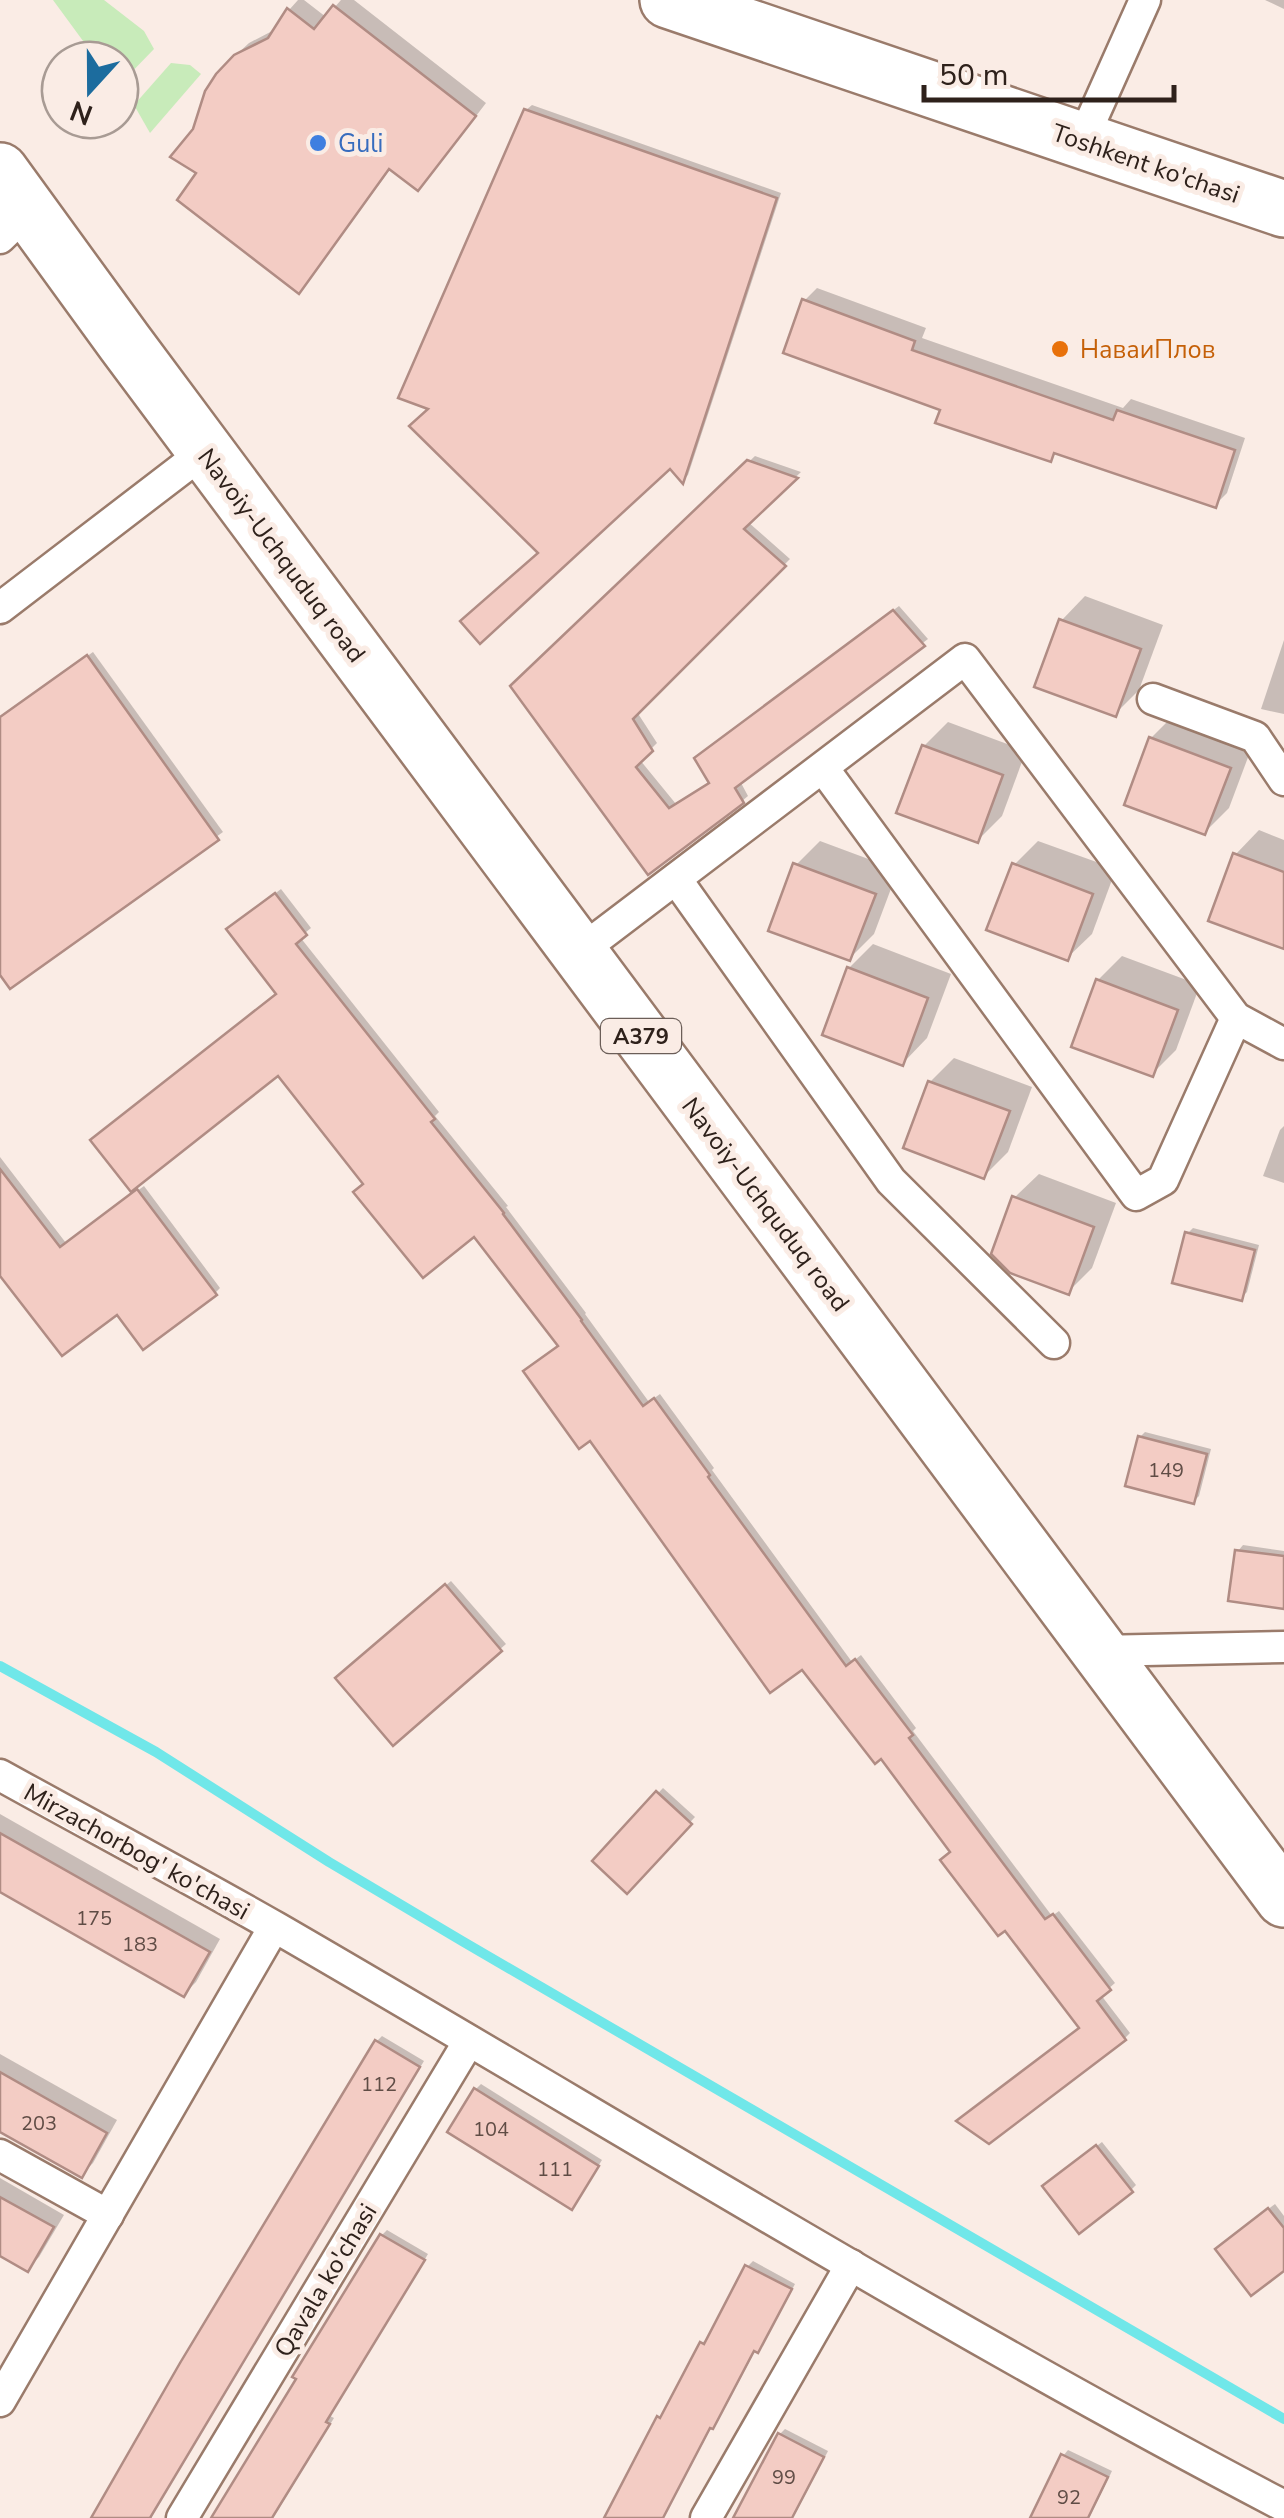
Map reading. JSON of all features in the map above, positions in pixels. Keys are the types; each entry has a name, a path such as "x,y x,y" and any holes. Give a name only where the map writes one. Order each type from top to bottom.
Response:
{"highway":[{"name":"Toshkent ko'chasi","path":"668,0 1089,125 1284,172"},
{"name":"Toshkent ko'chasi","path":"782,0 1284,209"},
{"name":"Navoiy-Uchquduq road","path":"10,207 205,451 1284,1899"}],"street":[{"path":"1089,125 1145,0"},
{"path":"0,608 205,451"},
{"path":"579,952 965,660 1236,1018 1284,1043"},
{"path":"1153,699 1254,736 1284,780"},
{"path":"822,768 1136,1195 1162,1180 1236,1018"},
{"path":"676,879 892,1181 1054,1343"},
{"path":"1099,1650 1284,1647"},
{"name":"Mirzachorbog' ko'chasi","path":"0,1775 274,1927 1168,2446 1284,2506"},
{"path":"0,2401 274,1927"},
{"name":"Qavala ko'chasi","path":"182,2518 469,2041"},
{"path":"0,2155 108,2215"},
{"path":"706,2518 851,2265"}],"green space":[{"path":"53,0 104,0 144,31 154,49 140,63 140,40 82,40"},
{"path":"171,63 190,65 201,74 150,133 140,116 140,98"}],"building":[{"name":"Guli","path":"333,5 476,116 418,191 389,169 299,294 177,200 196,173 170,157 193,129 205,91 234,55 268,38 287,8 314,29"},
{"path":"524,109 777,198 683,484 670,469 480,644 460,621 538,553 409,426 428,409 398,398"},
{"path":"802,299 915,341 912,350 1113,420 1117,410 1235,450 1216,508 1054,453 1051,462 935,423 940,410 783,353"},
{"path":"747,460 798,478 744,529 786,566 633,719 653,751 636,767 669,808 709,783 694,758 893,610 925,646 735,788 744,803 648,875 510,686"},
{"path":"1059,619 1141,649 1116,717 1034,687"},
{"path":"87,655 219,840 10,989 0,975 0,717"},
{"path":"1149,737 1231,768 1205,835 1124,805"},
{"path":"922,745 1003,775 978,843 896,813"},
{"path":"1233,853 1284,872 1284,949 1208,921"},
{"path":"793,863 876,894 850,961 768,931"},
{"path":"1012,863 1093,894 1068,961 986,930"},
{"path":"275,893 307,935 296,944 435,1119 431,1122 504,1213 643,1406 654,1398 846,1666 855,1659 913,1735 909,1738 1045,1919 1053,1914 1111,1990 1097,2001 1126,2040 989,2144 956,2121 1079,2028 1005,1931 998,1936 940,1860 950,1852 881,1759 875,1764 802,1670 770,1693 590,1441 579,1449 523,1371 558,1346 474,1237 423,1278 353,1192 363,1184 278,1076 131,1192 90,1140 276,994 226,929"},
{"path":"847,967 928,998 903,1066 822,1035"},
{"path":"1096,979 1178,1010 1153,1077 1071,1047"},
{"path":"928,1081 1010,1111 984,1179 903,1148"},
{"path":"0,1169 60,1247 137,1189 217,1295 143,1350 117,1315 62,1356 0,1276"},
{"path":"1012,1196 1094,1227 1069,1295 1010,1273 991,1254"},
{"path":"1185,1232 1255,1250 1242,1301 1172,1283"},
{"path":"1138,1436 1207,1454 1194,1504 1125,1486"},
{"path":"1235,1550 1284,1556 1284,1609 1228,1601"},
{"path":"445,1584 502,1651 393,1746 335,1678"},
{"path":"656,1791 692,1824 627,1894 592,1861"},
{"path":"0,1833 210,1952 184,1997 0,1892"},
{"path":"375,2040 420,2067 150,2518 91,2518 180,2363"},
{"path":"0,2072 107,2133 82,2178 0,2132"},
{"path":"474,2088 599,2166 572,2210 447,2132"},
{"path":"1096,2145 1133,2192 1079,2234 1042,2186"},
{"path":"0,2197 54,2227 28,2272 0,2256"},
{"path":"1268,2208 1284,2228 1284,2271 1251,2296 1215,2249"},
{"path":"380,2234 425,2260 326,2422 330,2424 272,2518 211,2518 296,2379 292,2377"},
{"path":"745,2265 792,2289 758,2353 754,2351 663,2518 604,2518 657,2416 660,2418 700,2342 704,2344"},
{"path":"778,2433 824,2457 792,2518 733,2518"},
{"path":"1061,2454 1108,2477 1088,2518 1030,2518"}],"waterway":[{"path":"0,1666 156,1752 462,1941 1284,2419"}],"place":[{"name":"Guli","path":"318,143"},
{"name":"НаваиПлов","path":"1060,349"}]}
